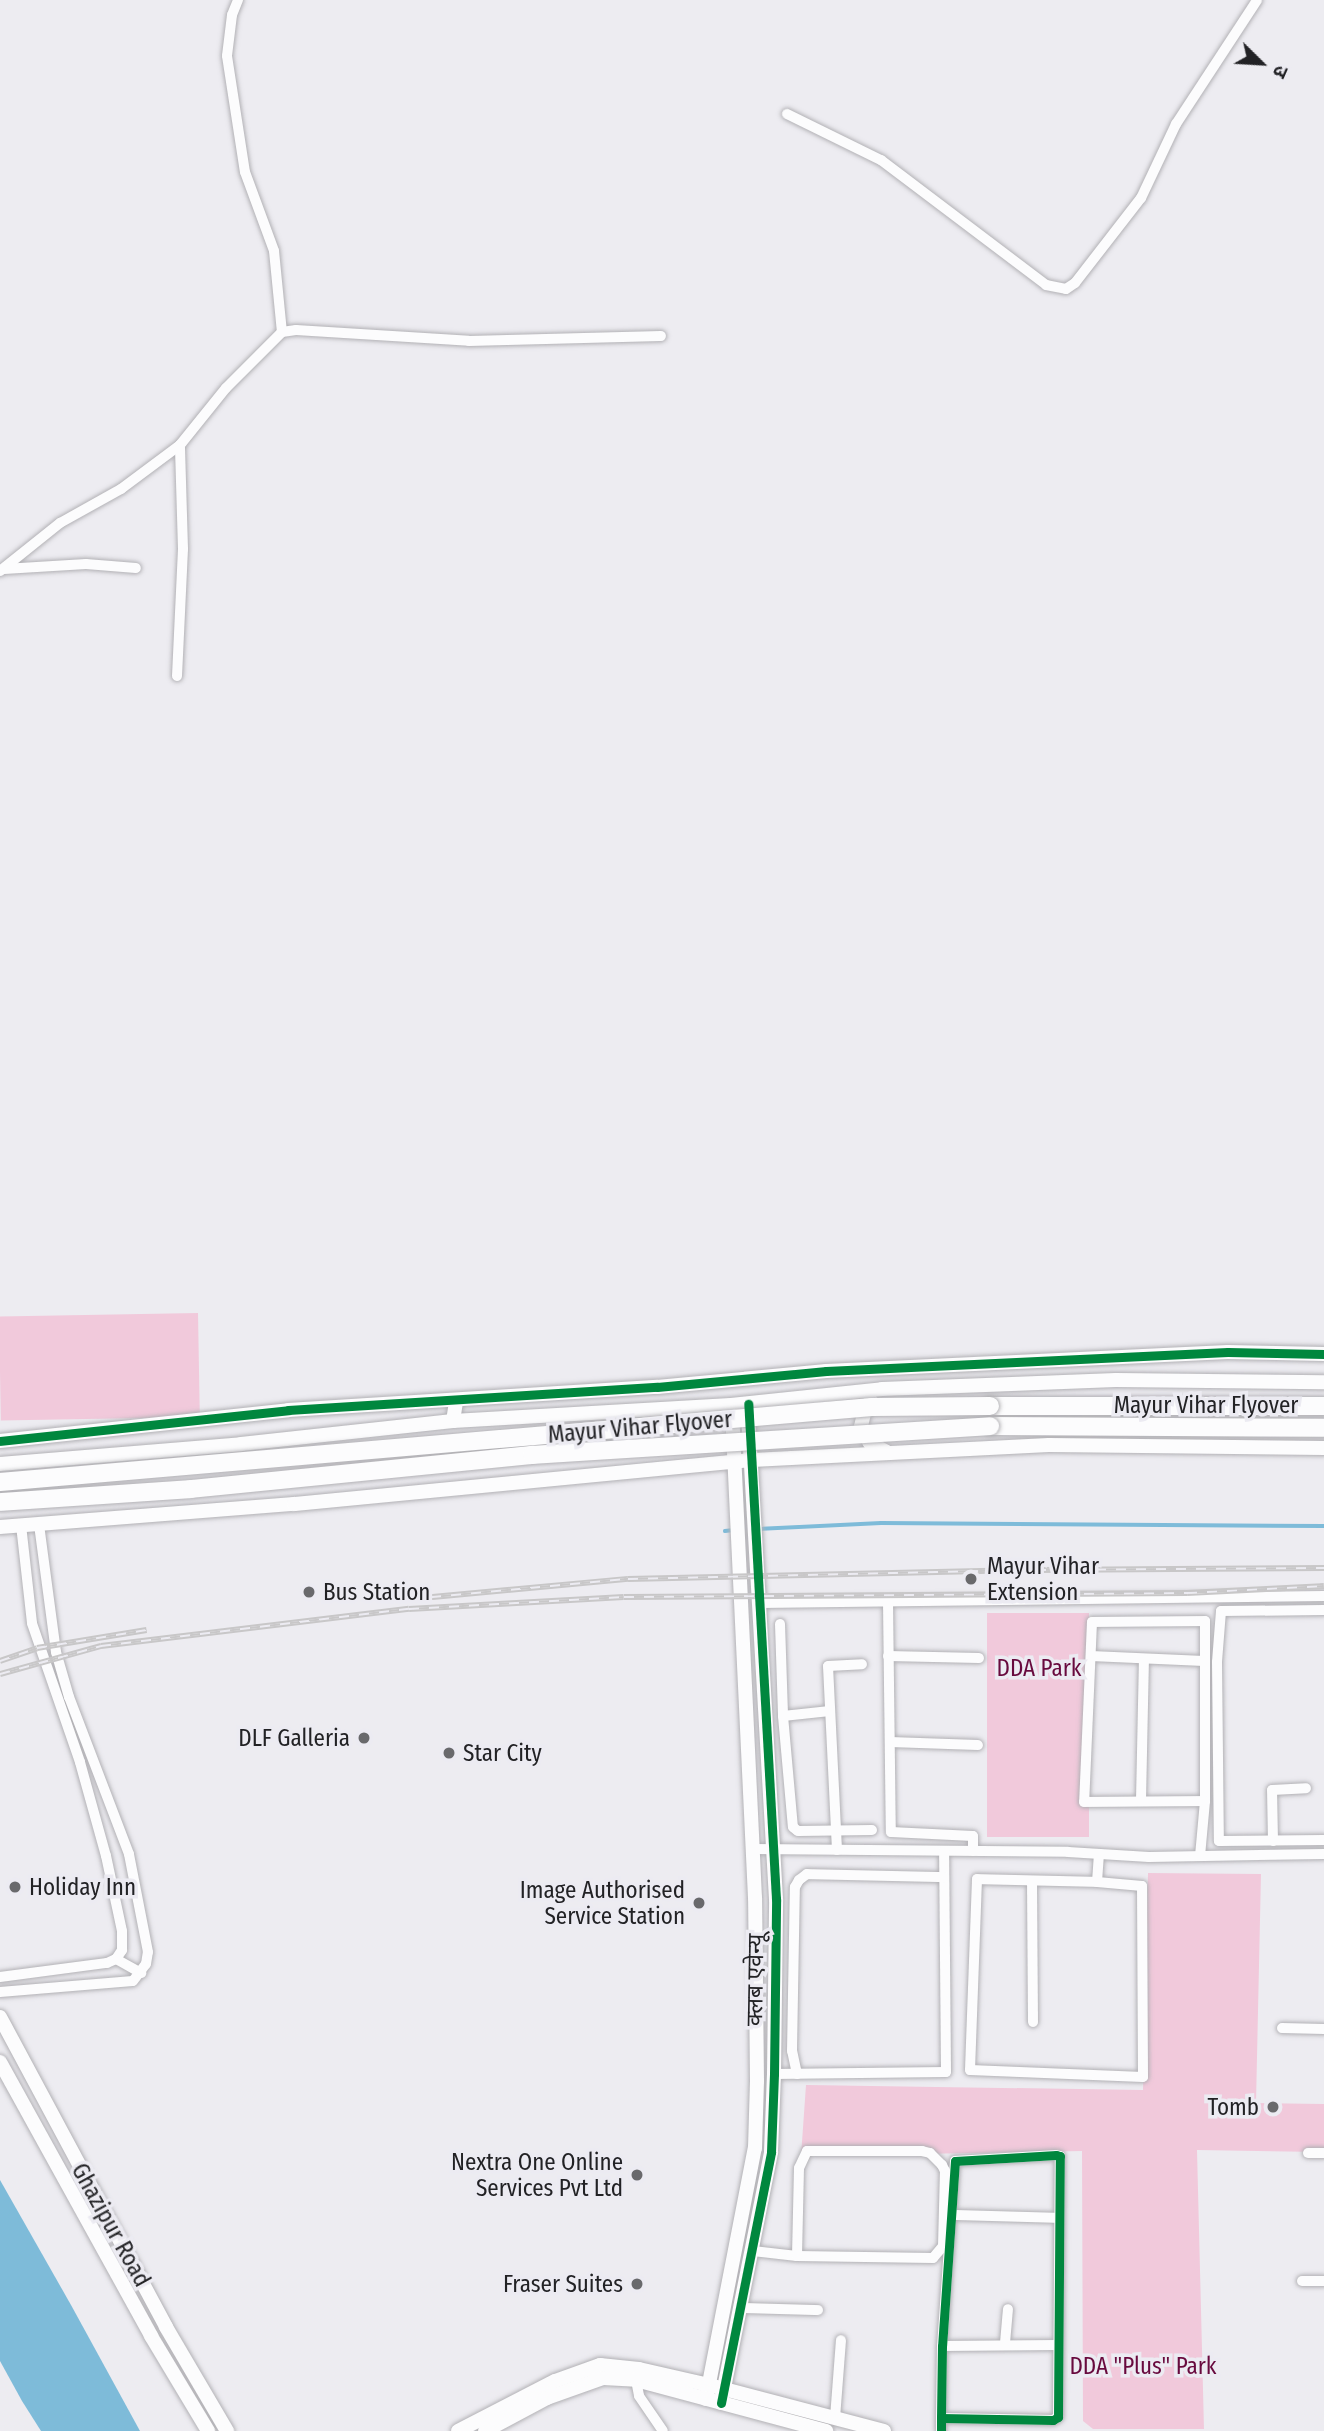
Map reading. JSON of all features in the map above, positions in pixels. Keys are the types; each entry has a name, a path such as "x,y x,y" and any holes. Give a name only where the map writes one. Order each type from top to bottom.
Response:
{"highway":[{"name":"Mayur Vihar Flyover","path":"0,1482 872,1407 1324,1406"},
{"name":"Mayur Vihar Flyover","path":"0,1502 191,1489 532,1455 962,1427 1324,1428"}],"street":[{"path":"238,0 232,15 227,56 245,172 274,251 282,332"},
{"path":"787,114 881,160 1046,285 1066,289 1075,283 1141,198 1176,124 1257,0"},
{"path":"2,570 60,523 121,489 180,444 226,388 282,332 296,330 469,341 661,336"},
{"path":"177,676 183,549 180,444"},
{"path":"2,570 86,564 136,568"},
{"path":"0,1441 288,1410 657,1387 826,1371 988,1361 1228,1352 1324,1354"},
{"path":"0,1464 242,1444 453,1421 748,1404 882,1389 1116,1380 1324,1382"},
{"path":"882,1389 865,1409 861,1427 870,1443 888,1453"},
{"path":"453,1421 456,1401"},
{"name":"क्लब एवेन्यू","path":"723,2396 771,2152 774,2074 776,1899 748,1404"},
{"name":"क्लब एवेन्यू","path":"707,2392 755,2148 753,1849 731,1405"},
{"path":"0,1527 294,1504 735,1461 1049,1445 1324,1448"},
{"path":"0,1992 133,1981 141,1973 148,1952 129,1854 69,1697 56,1653 39,1524"},
{"path":"0,1977 107,1963 116,1959 121,1950 122,1931 106,1856 80,1762 32,1623 21,1525"},
{"path":"760,1603 1119,1596 1324,1596"},
{"path":"888,1602 891,1832 973,1836 973,1851"},
{"path":"1324,1610 1221,1611 1217,1662 1219,1841 1324,1840"},
{"path":"1200,1856 1205,1801 1205,1621 1092,1622 1084,1802 1205,1801"},
{"path":"780,1624 783,1716 793,1827 798,1830 872,1830"},
{"path":"888,1656 979,1658"},
{"path":"1091,1656 1204,1661"},
{"path":"1141,1800 1144,1660"},
{"path":"837,1850 828,1666 862,1664"},
{"path":"783,1716 830,1711"},
{"path":"890,1742 978,1745"},
{"path":"1273,1841 1272,1790 1306,1788"},
{"path":"1229,1841 1229,1857"},
{"path":"753,1849 1229,1857 1324,1854"},
{"path":"774,2074 946,2072 944,1851"},
{"path":"1097,1882 1098,1854"},
{"path":"797,2074 792,2051 795,1887 799,1880 807,1874 944,1877"},
{"path":"976,1879 1097,1882 1142,1886 1143,2077 970,2070 976,1879"},
{"path":"1032,1881 1033,2022"},
{"path":"116,1959 141,1973"},
{"name":"Ghazipur Road","path":"0,2017 166,2327 227,2431"},
{"path":"1283,2028 1324,2029"},
{"name":"Ghazipur Road","path":"0,2062 151,2336 208,2431"},
{"path":"753,2251 797,2256 933,2258 943,2246 945,2171 942,2165 930,2152 922,2151 807,2151 799,2168 797,2256"},
{"path":"1308,2153 1324,2153"},
{"path":"941,2418 1053,2420 1058,2417 1060,2156 955,2161 942,2346 941,2418 941,2431"},
{"path":"952,2215 1058,2218"},
{"path":"1302,2281 1324,2281"},
{"path":"740,2308 818,2310"},
{"path":"1005,2343 1008,2309"},
{"path":"835,2418 841,2340"},
{"path":"942,2346 1057,2344"},
{"path":"458,2431 555,2381 600,2365 639,2369 707,2392 835,2418 884,2431"},
{"path":"493,2429 547,2398 603,2378 707,2392"},
{"path":"636,2381 639,2396 663,2431"},
{"path":"723,2396 826,2431"}],"green space":[{"path":"198,1313 200,1417 1,1420 0,1316"},
{"name":"DDA Park","path":"987,1613 1089,1613 1089,1837 987,1837"},
{"name":"DDA \"Plus\" Park","path":"1148,1873 1261,1874 1256,2103 1324,2104 1324,2152 1197,2150 1204,2429 1093,2429 1083,2421 1082,2151 801,2156 806,2085 1143,2090"}],"water":[{"path":"0,2180 140,2431 41,2431 22,2401 0,2361"}],"waterway":[{"path":"759,1529 881,1523 1324,1526"},
{"path":"725,1531 734,1530"}],"railway":[{"path":"411,1599 628,1579 1036,1570 1324,1568"},
{"path":"0,1674 101,1646 409,1609 624,1597 1187,1593 1324,1586"},
{"path":"0,1661 37,1648 147,1630"}],"cycle path":[{"path":"0,1441 288,1410 657,1387 826,1371 1228,1352 1324,1354"},
{"path":"721,2403 771,2152 774,2074 776,1899 748,1404"},
{"path":"941,2418 1053,2420 1058,2417 1060,2156 955,2161 942,2346 941,2418 941,2431"}],"place":[{"name":"Mayur Vihar Extension","path":"971,1579"},
{"name":"Bus Station","path":"309,1592"},
{"name":"DLF Galleria","path":"364,1738"},
{"name":"Star City","path":"449,1753"},
{"name":"Holiday Inn","path":"15,1887"},
{"name":"Image Authorised Service Station","path":"699,1903"},
{"name":"Tomb","path":"1273,2107"},
{"name":"Nextra One Online Services Pvt Ltd","path":"637,2175"},
{"name":"Fraser Suites","path":"637,2284"}]}
